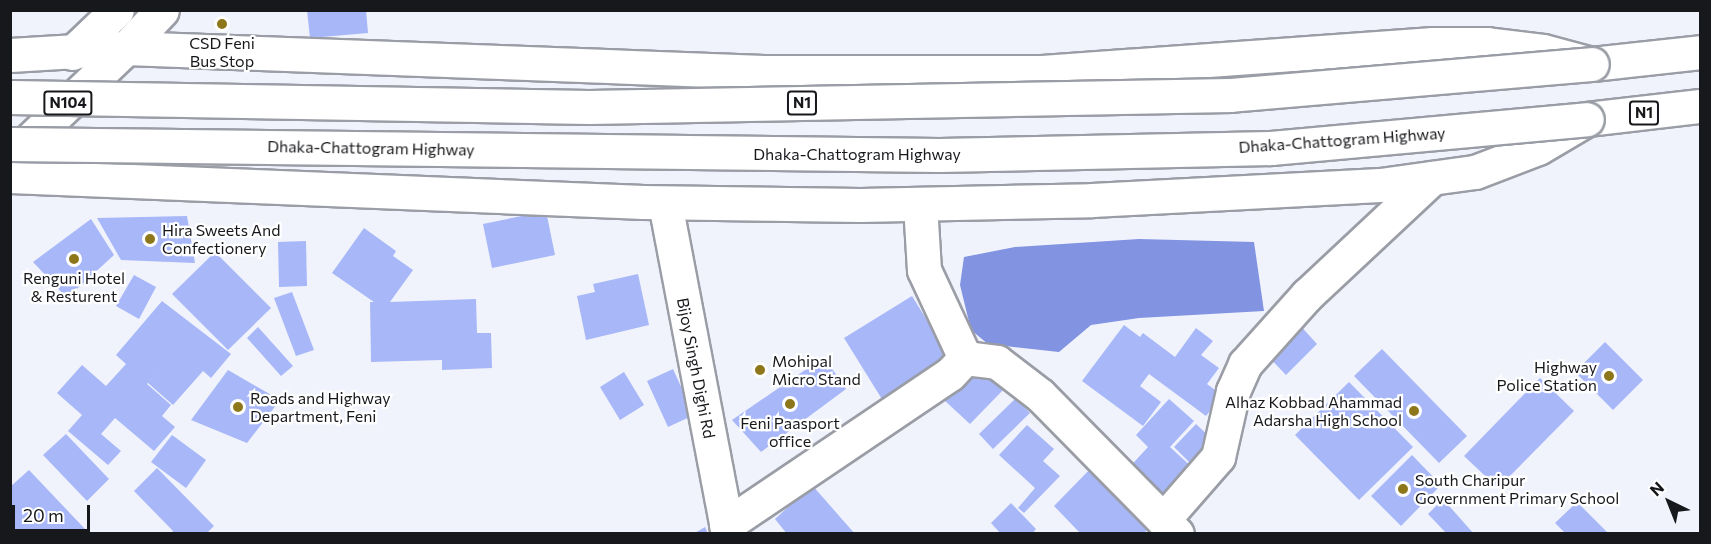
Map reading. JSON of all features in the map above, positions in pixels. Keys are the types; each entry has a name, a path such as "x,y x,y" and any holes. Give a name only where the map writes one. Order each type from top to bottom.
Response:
{"main road":[{"name":"N104","path":"10,102 72,54 117,10"},
{"name":"N104","path":"10,159 126,48 162,10"},
{"path":"10,56 72,54 126,48 741,72 1007,72 1487,44 1543,51 1592,64"},
{"name":"N1","path":"10,97 590,107 1230,95 1592,64 1701,52"},
{"name":"Dhaka-Chattogram Highway","path":"10,144 939,155 1271,148 1587,119 1701,106"},
{"path":"10,176 398,195 665,202 920,204 1322,188 1432,178 1475,172 1538,148 1587,119"},
{"path":"965,358 997,362 1040,395 1170,527 1218,457 1233,391 1245,364 1307,295 1432,178"},
{"name":"Bijoy Singh Dighi Rd","path":"665,202 727,529"},
{"path":"920,204 924,270 965,358"},
{"path":"727,529 950,374 965,358"}],"water":[{"path":"1139,239 1254,242 1264,311 1139,318 1091,325 1059,352 988,344 971,330 960,285 964,257 1015,247"}],"building":[{"path":"307,10 366,10 368,33 310,38"},
{"path":"546,211 555,255 492,268 483,224"},
{"name":"Hira Sweets And Confectionery","path":"187,216 195,263 121,260 97,218"},
{"name":"Renguni Hotel & Resturent","path":"91,219 114,255 67,298 33,262"},
{"path":"364,228 396,251 393,256 413,270 390,302 476,299 477,333 491,333 492,368 442,370 442,360 371,362 370,302 374,302 332,273"},
{"path":"306,241 307,286 279,287 278,242"},
{"path":"215,252 271,308 228,350 172,294"},
{"path":"638,274 649,325 586,340 577,296 595,292 593,284"},
{"path":"134,275 156,287 139,319 116,306"},
{"path":"292,292 314,350 296,356 274,298"},
{"path":"912,296 953,362 885,404 844,338"},
{"path":"162,301 231,354 211,378 203,371 173,405 148,383 162,366 147,384 171,405 162,416 175,427 154,451 115,418 101,434 121,451 108,465 68,431 82,415 57,393 82,365 106,386 126,364 116,355"},
{"path":"1297,322 1317,344 1286,375 1265,353"},
{"path":"1124,325 1140,337 1143,333 1175,357 1196,328 1213,341 1201,355 1219,368 1207,384 1222,395 1206,416 1149,374 1140,386 1161,402 1143,426 1082,381"},
{"path":"258,327 293,366 281,376 247,338"},
{"name":"Highway Police Station","path":"1605,342 1643,380 1613,410 1575,372"},
{"path":"1382,349 1467,436 1439,463 1354,376"},
{"name":"Feni Paasport office","path":"824,357 846,389 761,452 732,420"},
{"path":"978,365 1004,389 970,424 944,400"},
{"path":"673,369 694,415 668,427 647,381"},
{"name":"Roads and Highway Department, Feni","path":"228,370 280,400 247,443 191,420"},
{"path":"624,372 644,405 620,420 600,387"},
{"path":"1540,378 1574,411 1498,488 1464,456"},
{"path":"1349,382 1413,447 1359,500 1295,435"},
{"path":"1016,398 1030,413 993,449 979,434"},
{"path":"1169,399 1194,421 1170,447 1196,471 1162,507 1125,472 1148,447 1136,435"},
{"path":"1196,424 1212,439 1189,462 1174,447"},
{"path":"1027,425 1054,449 1043,461 1060,476 1024,513 1018,508 1035,488 999,455"},
{"path":"66,434 109,479 87,501 43,455"},
{"path":"172,435 206,460 186,488 151,462"},
{"path":"1412,455 1441,485 1401,526 1371,496"},
{"path":"1095,464 1154,523 1143,534 1081,534 1054,506"},
{"path":"157,468 214,526 206,534 171,534 173,531 134,491"},
{"path":"29,470 85,529 80,534 10,534 10,487"},
{"path":"812,485 855,534 787,534 775,519"},
{"path":"1443,499 1474,534 1447,534 1428,514"},
{"path":"1577,502 1609,534 1566,534 1555,523"},
{"path":"1011,503 1036,529 1032,534 1001,534 991,523"},
{"path":"705,527 708,534 693,534"}],"place":[{"name":"CSD Feni Bus Stop","path":"222,24"},
{"name":"Hira Sweets And Confectionery","path":"150,239"},
{"name":"Renguni Hotel & Resturent","path":"74,259"},
{"name":"Mohipal Micro Stand","path":"760,370"},
{"name":"Highway Police Station","path":"1609,376"},
{"name":"Feni Paasport office","path":"790,404"},
{"name":"Roads and Highway Department, Feni","path":"238,407"},
{"name":"Alhaz Kobbad Ahammad Adarsha High School","path":"1414,411"},
{"name":"South Charipur Government Primary School","path":"1403,489"}]}
